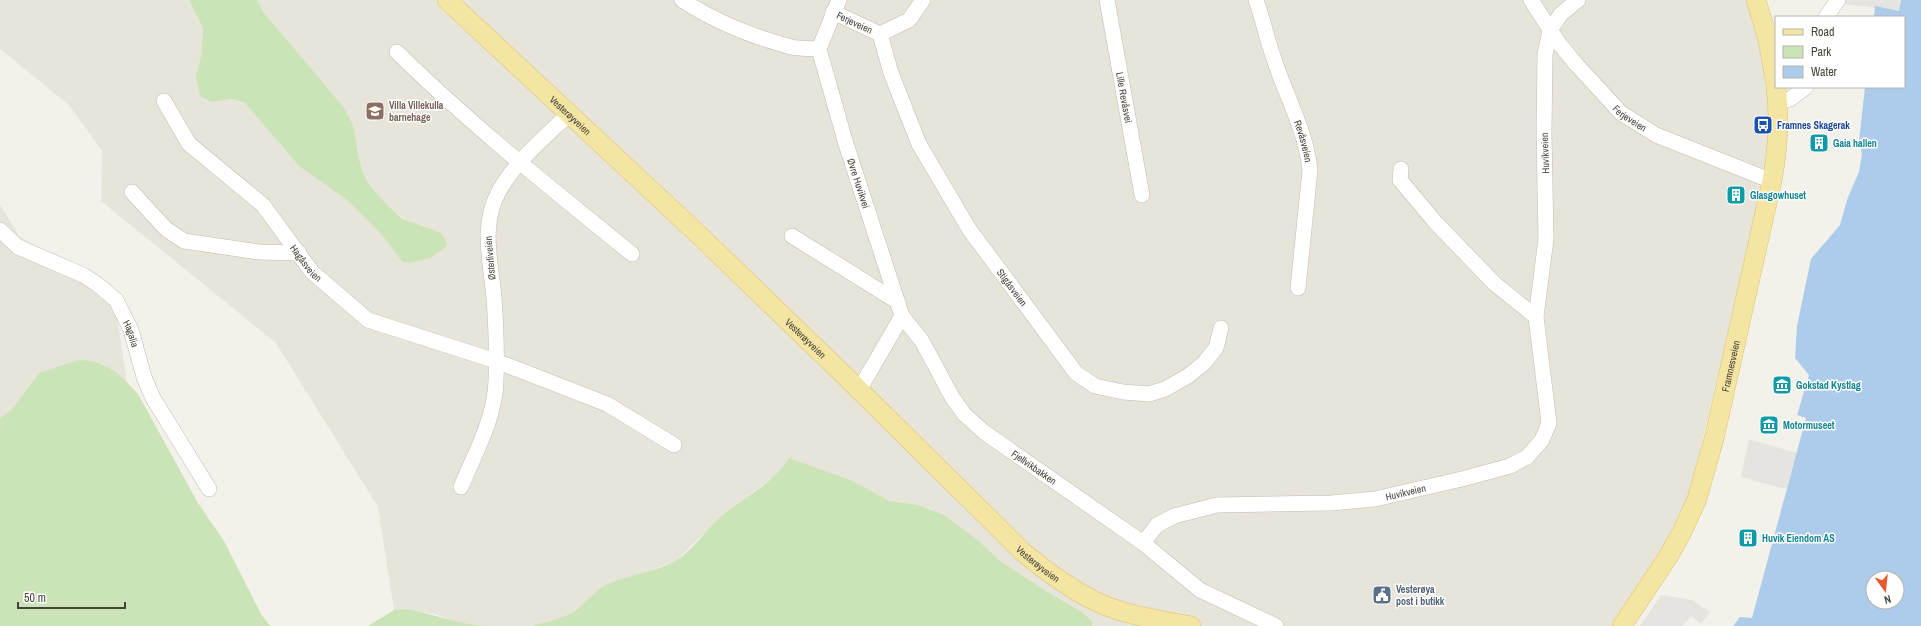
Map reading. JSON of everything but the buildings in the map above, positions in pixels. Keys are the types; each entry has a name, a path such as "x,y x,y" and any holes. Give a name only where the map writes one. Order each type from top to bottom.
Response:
{"main road":[{"name":"Vesterøyveien","path":"447,0 705,241 1024,553 1052,576 1080,593 1114,609 1147,618 1191,626"},
{"path":"1756,0 1767,36 1775,78"},
{"name":"Framnesveien","path":"1622,626 1668,557 1682,532 1696,499 1714,439 1772,181 1777,152 1777,95"}],"street":[{"path":"682,0 757,37 792,47 819,49 833,4"},
{"name":"Ferjeveien","path":"833,4 880,34 909,20 923,0"},
{"name":"Lille Revåsvei","path":"1107,0 1142,195"},
{"name":"Revåsveien","path":"1256,0 1263,19 1273,58 1303,135 1308,156 1310,170 1298,288"},
{"name":"Ferjeveien","path":"1531,0 1550,30 1574,63 1621,113 1656,135 1772,181"},
{"name":"Huvikveien","path":"1143,543 1157,525 1174,516 1217,505 1324,503 1375,499 1462,479 1510,466 1527,457 1542,440 1550,423 1536,317 1546,239 1544,132 1545,55 1550,30 1561,14 1578,0"},
{"path":"1827,16 1838,0"},
{"name":"Stigåsveien","path":"880,34 891,73 919,144 969,229 1076,373 1095,386 1123,392 1149,394 1166,389 1188,376 1204,363 1216,348 1222,328"},
{"name":"Øvre Huvikvei","path":"819,49 846,144 900,309"},
{"path":"397,52 432,86 520,163 632,254"},
{"path":"1777,95 1790,99 1805,88"},
{"name":"Hagåsveien","path":"164,101 189,144 263,205 312,272 368,320 496,362"},
{"name":"Østerliveien","path":"461,487 489,419 496,381 496,317 489,262 488,222 499,191 520,163 568,114"},
{"path":"1401,169 1400,180 1436,223 1495,284 1536,317"},
{"path":"132,192 166,229 184,241 259,252 299,254"},
{"name":"Hagalia","path":"0,230 18,247 83,275 98,284 116,300 131,330 144,376 153,398 210,489"},
{"path":"792,236 900,309 859,390"},
{"name":"Fjellvikbakken","path":"900,309 922,341 952,397 964,414 984,432 1143,543 1200,590 1276,626"},
{"path":"496,362 607,404 674,445"}],"shaded area":[{"path":"0,0 189,0 203,28 201,56 196,76 212,102 232,99 245,103 300,167 347,200 381,234 402,260 408,222 387,205 368,183 362,170 358,155 354,128 264,13 257,0 1747,0 1761,46 1770,102 1770,153 1689,498 1660,558 1612,626 1092,626 1092,621 1082,612 1046,591 999,560 979,541 931,509 889,501 876,495 782,470 717,520 677,560 594,593 586,603 562,618 531,626 485,626 460,623 434,614 407,609 394,610 378,507 276,343 101,201 102,151 69,105 0,49"},
{"path":"1830,0 1901,0 1899,11 1836,3"},
{"path":"0,204 19,236 113,291 127,382 105,365 78,360 39,373 12,409 0,418"},
{"path":"1749,439 1797,453 1786,489 1741,477"},
{"path":"1661,595 1692,600 1710,612 1701,624 1691,616 1683,626 1640,626"}],"green space":[{"path":"189,0 257,0 264,13 345,109 354,128 358,155 362,170 368,183 387,205 403,219 441,233 447,246 430,258 409,263 402,261 381,234 347,200 300,167 245,103 232,99 212,102 200,96 196,76 201,56 203,28"},
{"path":"78,360 97,362 105,365 125,380 138,394 198,503 224,541 261,614 270,626 0,626 0,418 12,409 39,373"},
{"path":"789,458 853,481 889,501 918,505 944,515 979,541 999,560 1046,591 1082,612 1092,621 1092,626 531,626 566,616 580,607 598,590 606,585 675,561 687,552 718,519 774,476"},
{"path":"407,609 465,623 485,626 368,626 394,610"}],"water":[{"path":"1901,0 1921,0 1921,626 1733,626 1740,617 1752,618 1806,418 1797,415 1809,375 1795,358 1797,326 1811,259 1840,225 1848,197 1859,172 1862,154 1859,141 1865,88 1905,88 1905,16 1874,16 1875,6 1899,11"}],"place":[{"name":"Villa Villekulla barnehage","path":"375,111"},
{"name":"Framnes Skagerak","path":"1763,125"},
{"name":"Gaia hallen","path":"1819,143"},
{"name":"Glasgowhuset","path":"1736,195"},
{"name":"Gokstad Kystlag","path":"1782,385"},
{"name":"Motormuseet","path":"1769,425"},
{"name":"Huvik Eiendom AS","path":"1748,538"},
{"name":"Vesterøya post i butikk","path":"1382,595"}]}
